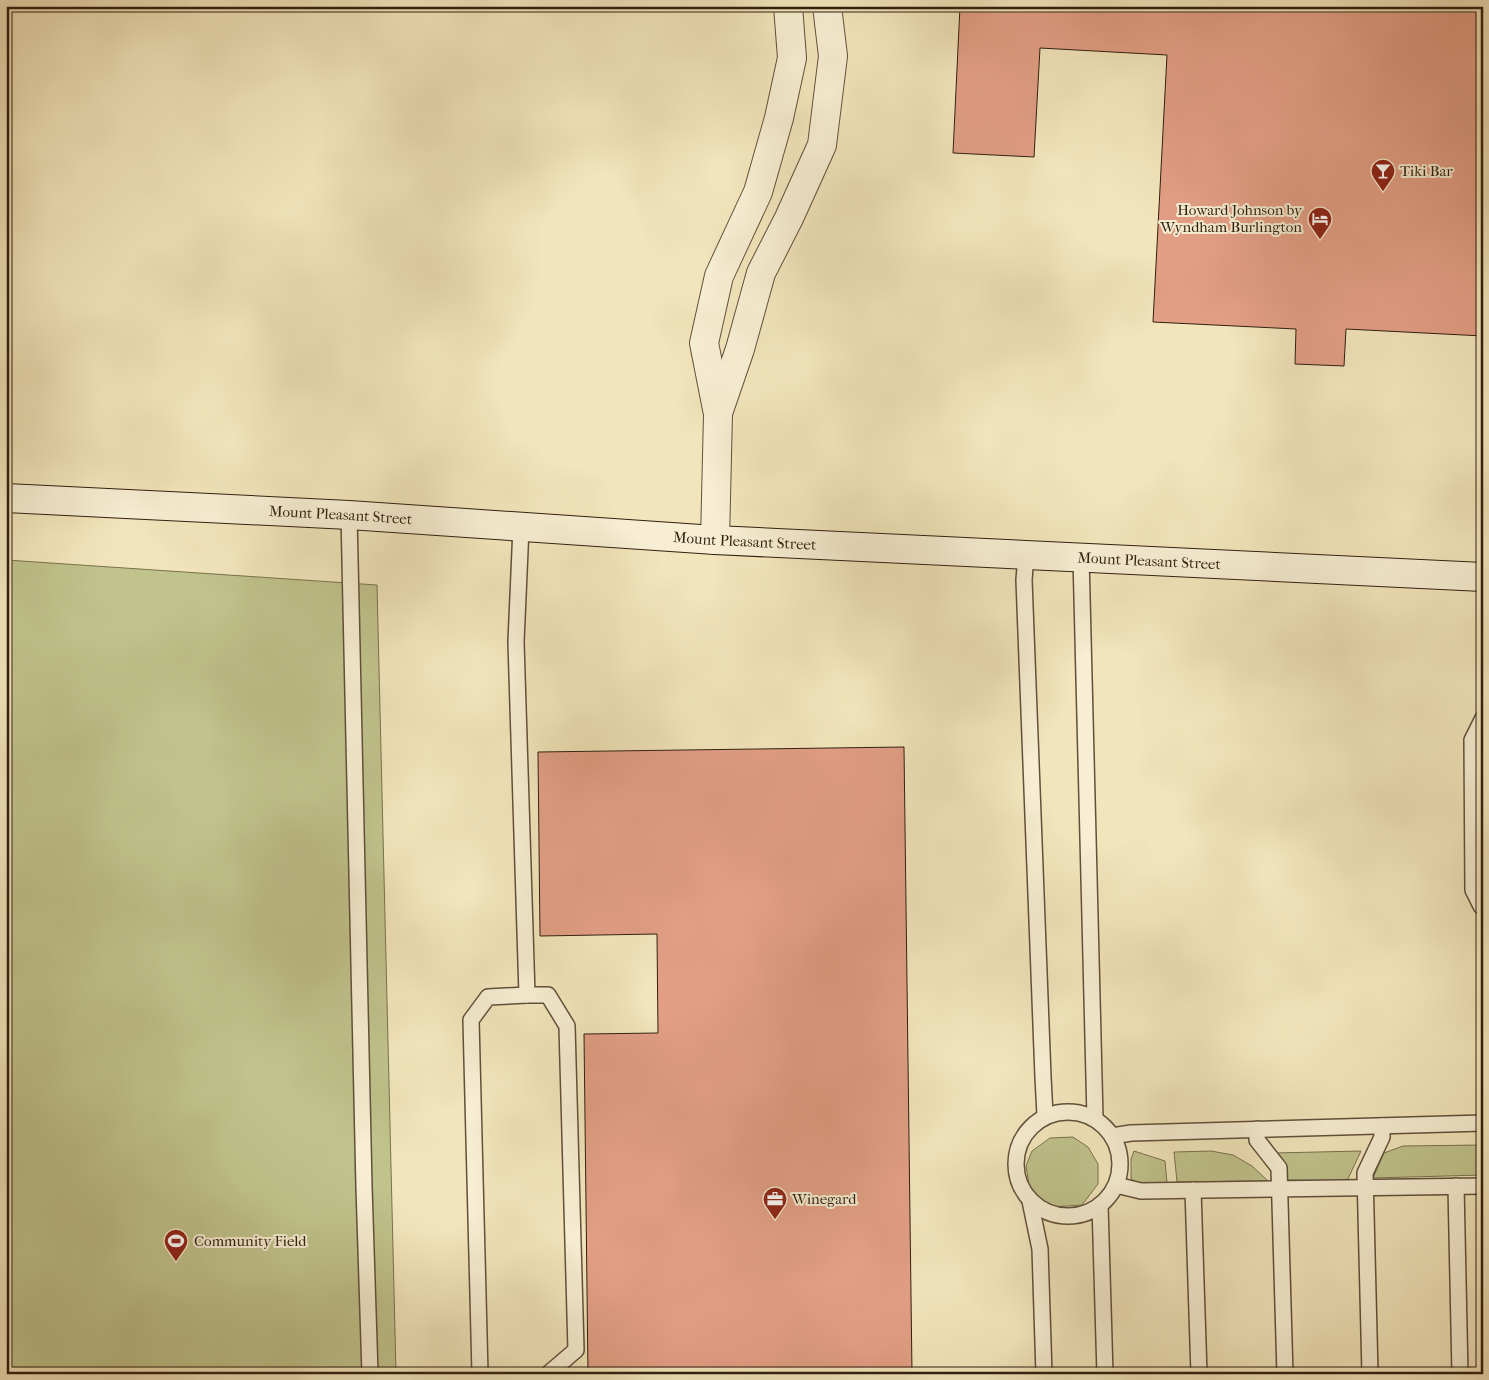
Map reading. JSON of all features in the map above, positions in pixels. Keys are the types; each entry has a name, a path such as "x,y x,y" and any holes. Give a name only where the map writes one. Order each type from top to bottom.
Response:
{"main road":[{"path":"715,540 718,414 704,344 719,276 758,192 779,118 792,58 788,6"},
{"path":"718,414 740,348 761,273 789,218 822,145 833,56 827,6"},
{"name":"Mount Pleasant Street","path":"6,498 349,515 715,540 1483,577"}],"lane":[{"path":"349,515 363,1167 370,1374"},
{"path":"521,527 516,642 527,995"},
{"path":"1026,554 1024,580 1046,1116"},
{"path":"1081,557 1094,1118"},
{"path":"1483,718 1472,740 1473,890 1481,906 1483,906"},
{"path":"480,1374 471,1020 488,997 527,995 548,995 568,1026 576,1350 548,1374"},
{"path":"1030,1201 1052,1214 1077,1216 1100,1205 1116,1185 1120,1160 1112,1136 1094,1118 1070,1111 1046,1116 1026,1131 1015,1155 1017,1180 1030,1201 1040,1249 1044,1374"},
{"path":"1112,1136 1131,1133 1483,1124"},
{"path":"1370,1374 1365,1173 1382,1138 1382,1126"},
{"path":"1257,1129 1257,1140 1279,1168 1285,1374"},
{"path":"1116,1185 1140,1191 1483,1186"},
{"path":"1456,1186 1460,1374"},
{"path":"1194,1190 1199,1374"},
{"path":"1100,1205 1105,1374"}],"green space":[{"name":"Community Field","path":"6,560 377,585 396,1374 6,1374"},
{"path":"1073,1137 1088,1147 1098,1164 1098,1184 1082,1205 1052,1207 1030,1191 1026,1166 1032,1151 1050,1138"},
{"path":"1483,1145 1483,1175 1373,1178 1384,1153 1403,1146"},
{"path":"1134,1151 1165,1161 1167,1183 1140,1184 1131,1179 1131,1159"},
{"path":"1211,1151 1233,1155 1252,1166 1268,1181 1177,1182 1174,1152"},
{"path":"1361,1151 1347,1181 1288,1180 1274,1153"}],"building":[{"name":"Howard Johnson by Wyndham Burlington","path":"960,6 1483,6 1483,336 1346,329 1344,366 1295,364 1296,329 1153,322 1167,55 1040,48 1034,157 953,153"},
{"path":"904,747 912,1374 588,1374 584,1034 658,1033 657,934 540,936 538,752"}],"place":[{"name":"Tiki Bar","path":"1383,192"},
{"name":"Howard Johnson by Wyndham Burlington","path":"1320,240"},
{"name":"Winegard","path":"775,1220"},
{"name":"Community Field","path":"176,1262"}]}
